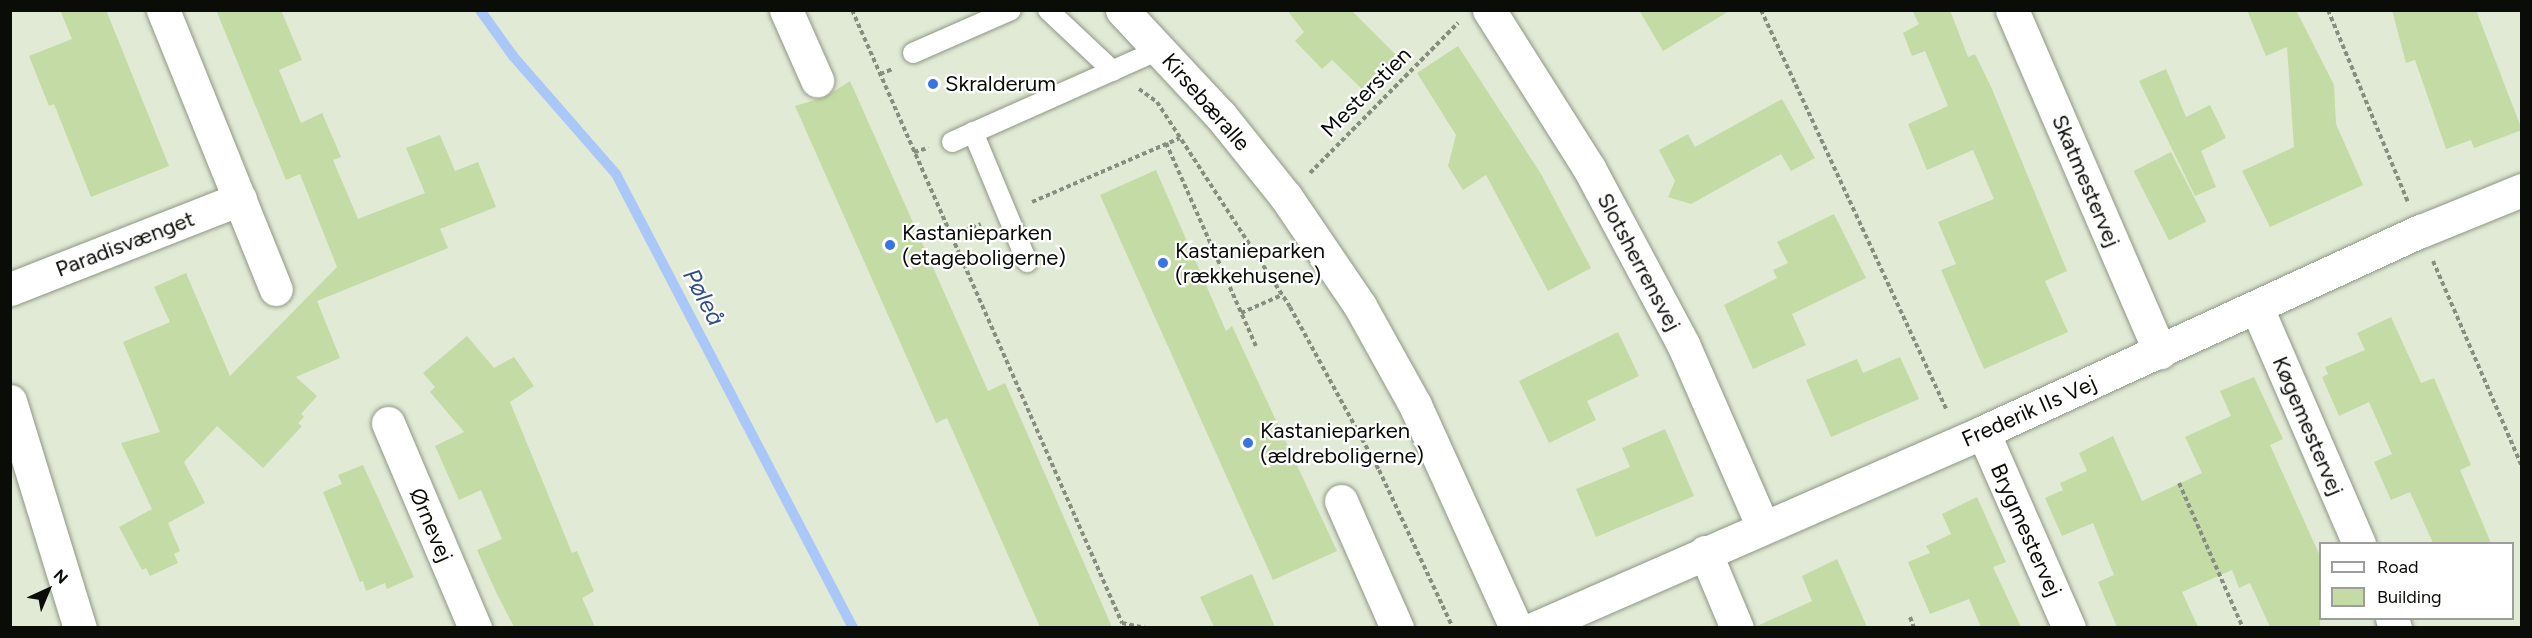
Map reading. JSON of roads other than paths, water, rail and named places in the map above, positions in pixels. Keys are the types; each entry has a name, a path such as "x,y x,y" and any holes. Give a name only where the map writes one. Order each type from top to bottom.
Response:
{"street":[{"path":"163,10 276,289"},
{"path":"786,10 817,80"},
{"name":"Kirsebæralle","path":"1122,10 1161,49 1286,197 1360,306 1415,405 1515,627"},
{"name":"Skatmestervej","path":"2012,10 2160,352"},
{"name":"Slotsherrensvej","path":"1475,15 1589,168 1672,323 1763,527"},
{"name":"Frederik IIs Vej","path":"1535,627 1973,437 2421,231 2522,190"},
{"name":"Paradisvænget","path":"10,289 240,199"},
{"name":"Køgemestervej","path":"2257,308 2359,542"},
{"path":"10,401 80,627"},
{"name":"Ørnevej","path":"388,423 475,627"},
{"name":"Brygmestervej","path":"1973,437 2068,627"},
{"path":"1341,501 1396,627"},
{"path":"1704,552 1737,627"}],"lane":[{"path":"913,53 1011,10"},
{"path":"1048,10 1113,71"},
{"path":"952,142 1161,49"},
{"path":"974,132 1027,262"}],"waterway":[{"name":"Pøleå","path":"480,10 513,56 616,174 853,628"}],"place":[{"name":"Skralderum","path":"933,84"},
{"name":"Kastanieparken (etageboligerne)","path":"890,245"},
{"name":"Kastanieparken (rækkehusene)","path":"1163,263"},
{"name":"Kastanieparken (ældreboligerne)","path":"1248,443"}]}
